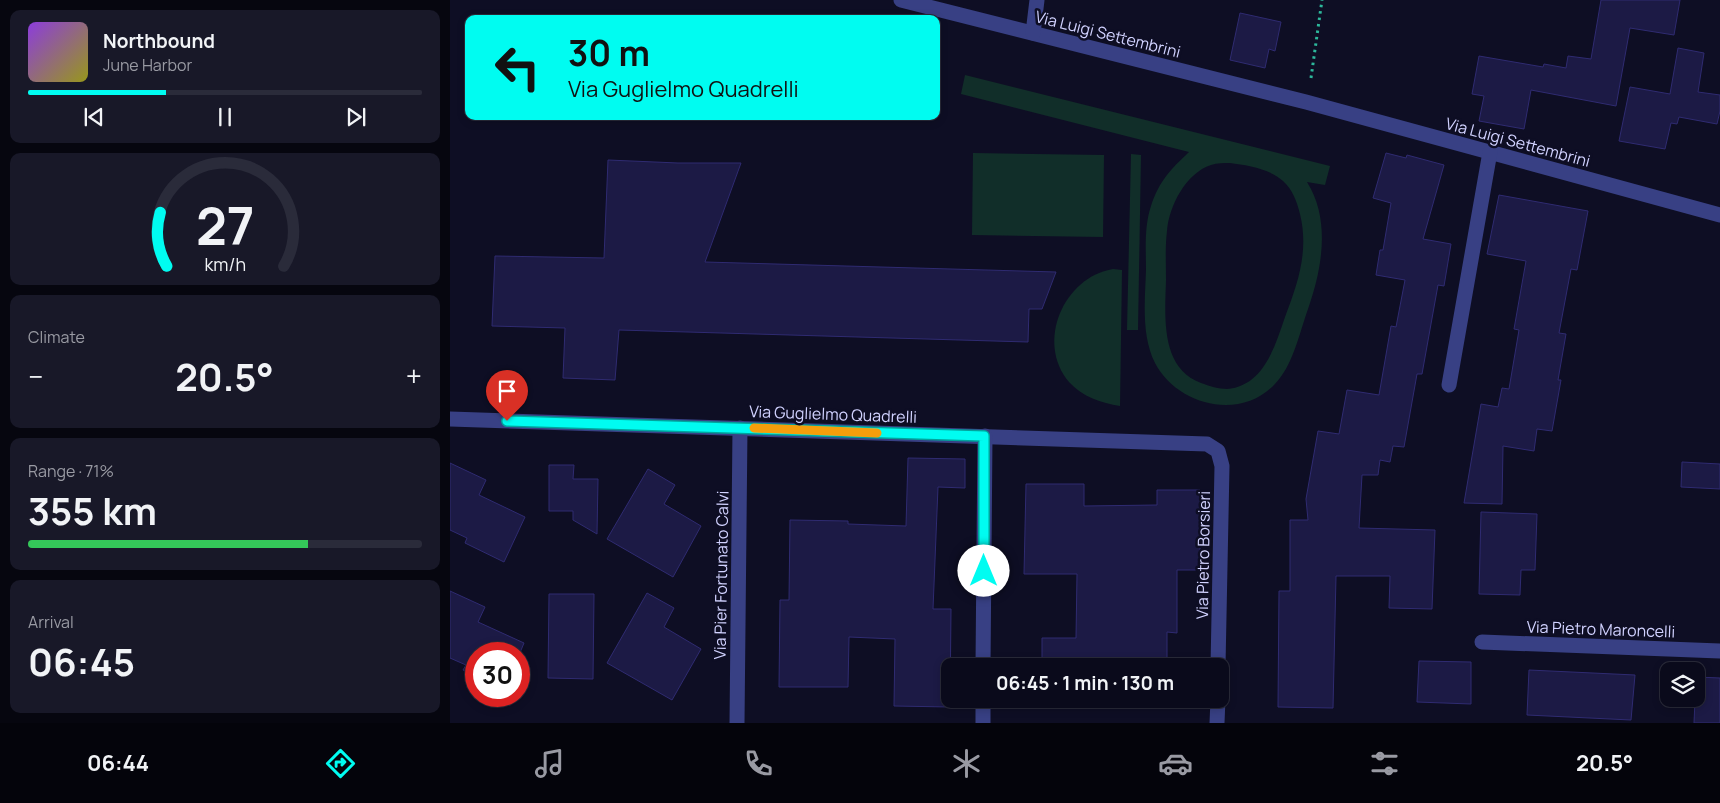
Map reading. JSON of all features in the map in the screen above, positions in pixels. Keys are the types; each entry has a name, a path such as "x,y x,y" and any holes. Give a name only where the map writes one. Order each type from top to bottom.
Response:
{"street":[{"name":"Via Luigi Settembrini","path":"901,0 1306,102 1720,215"},
{"path":"1033,33 1037,0"},
{"path":"1449,385 1490,152"},
{"name":"Via Guglielmo Quadrelli","path":"450,419 1201,443 1214,447"},
{"name":"Via Pier Fortunato Calvi","path":"738,723 740,428"},
{"path":"983,658 984,436"},
{"name":"Via Pietro Borsieri","path":"1214,447 1218,451 1222,466 1218,658"},
{"name":"Via Pietro Maroncelli","path":"1482,642 1720,651"},
{"path":"983,708 983,723"},
{"path":"1218,708 1218,723"}],"path":[{"path":"1306,102 1322,0"}],"green space":[{"path":"965,75 1330,166 1325,185 1307,182 1315,197 1322,228 1320,261 1313,294 1295,349 1286,369 1274,385 1260,396 1244,403 1227,405 1210,403 1193,398 1178,389 1165,377 1155,363 1146,329 1147,222 1154,197 1162,182 1189,152 961,94","holes":["1223,163 1237,164 1272,173 1283,181 1292,192 1300,214 1303,254 1294,292 1277,340 1266,363 1250,381 1240,386 1224,389 1201,383 1188,376 1178,366 1172,353 1168,339 1165,309 1166,243 1168,221 1175,201 1194,175 1211,165"]},
{"path":"973,153 1104,155 1103,237 972,235"},
{"path":"1131,154 1141,155 1138,330 1127,330"},
{"path":"1113,269 1122,270 1120,406 1093,398 1074,387 1059,366 1055,349 1055,331 1060,314 1069,298 1081,284 1096,275"}],"building":[{"path":"1601,0 1680,0 1674,35 1630,28 1616,106 1531,90 1524,129 1479,121 1484,96 1472,94 1479,56 1543,67 1544,64 1566,68 1568,56 1591,59"},
{"path":"1240,13 1281,22 1275,51 1269,49 1265,68 1230,60"},
{"path":"1678,48 1704,53 1698,92 1720,95 1720,111 1717,124 1679,117 1677,124 1671,123 1665,149 1619,141 1630,87 1670,94"},
{"path":"1386,153 1406,158 1407,155 1444,165 1423,239 1451,244 1444,286 1438,285 1422,374 1417,374 1404,447 1393,446 1390,462 1380,460 1378,475 1362,475 1359,528 1435,530 1432,609 1389,608 1390,576 1336,576 1333,708 1278,707 1279,591 1290,591 1290,520 1308,520 1306,499 1318,431 1339,434 1347,390 1379,395 1391,326 1396,327 1405,280 1376,275 1380,250 1383,250 1391,203 1373,198"},
{"path":"608,160 741,163 705,262 1056,272 1042,309 1029,309 1028,342 619,330 615,380 563,378 565,328 492,326 495,256 604,258"},
{"path":"1499,195 1588,211 1577,270 1571,269 1559,333 1566,334 1558,380 1561,380 1552,431 1537,429 1534,451 1503,446 1502,504 1464,503 1481,404 1498,407 1502,388 1509,389 1519,330 1514,329 1526,261 1487,254"},
{"path":"908,458 965,459 965,488 938,487 933,609 951,609 950,658 941,658 941,707 894,706 895,639 849,637 848,687 779,687 780,600 789,600 790,520 848,521 848,524 906,526"},
{"path":"1682,462 1720,464 1720,489 1681,487"},
{"path":"450,463 486,480 479,495 525,517 504,562 465,543 467,538 450,530"},
{"path":"549,465 574,465 573,479 598,479 597,534 573,520 573,511 549,511"},
{"path":"648,469 675,485 664,504 701,526 673,577 607,539"},
{"path":"1026,484 1084,484 1084,506 1157,505 1157,490 1200,490 1200,570 1177,570 1177,633 1167,632 1167,658 1042,658 1042,638 1076,638 1077,574 1024,574"},
{"path":"1481,512 1537,514 1535,570 1521,570 1520,595 1479,594"},
{"path":"450,591 485,607 478,622 522,642 465,642 465,665 450,658"},
{"path":"647,593 674,608 664,627 701,649 672,700 607,663"},
{"path":"549,594 594,594 593,679 548,678"},
{"path":"1419,661 1471,662 1471,704 1417,702"},
{"path":"1529,670 1635,675 1631,720 1527,715"},
{"path":"1705,677 1720,678 1720,723 1694,723 1695,707 1705,707"}],"slow traffic":[{"path":"754,428 877,433"}],"route":[{"path":"507,421 984,436 984,571"}]}
